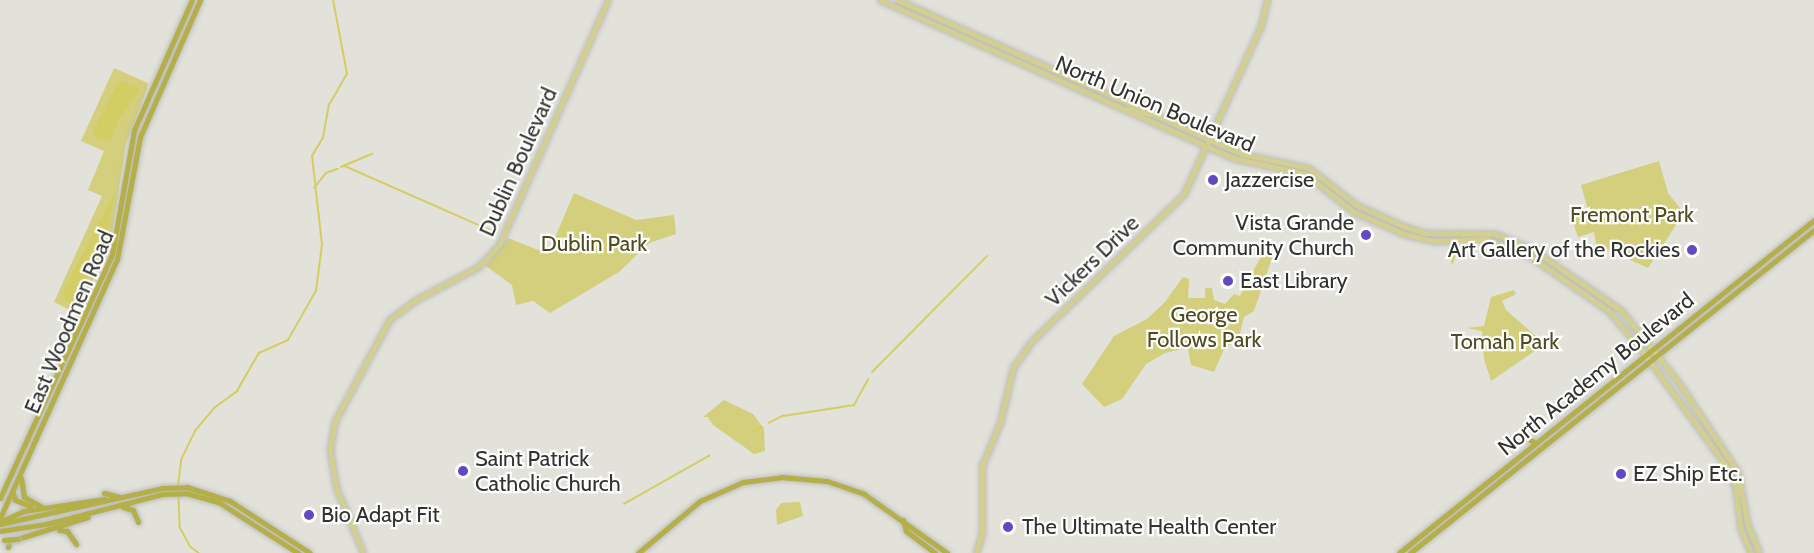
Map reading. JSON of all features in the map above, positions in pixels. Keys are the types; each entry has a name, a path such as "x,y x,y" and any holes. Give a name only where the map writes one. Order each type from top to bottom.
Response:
{"highway":[{"name":"East Woodmen Road","path":"2,519 121,249 138,145 194,14 196,0"},
{"name":"East Woodmen Road","path":"0,498 112,254 131,142 154,83 184,17 196,0"},
{"path":"138,145 137,134 155,90 154,83 160,78 194,14"},
{"name":"North Academy Boulevard","path":"1399,553 1814,220"},
{"name":"North Academy Boulevard","path":"1410,553 1814,230"},
{"path":"21,474 22,494 38,507"},
{"path":"638,553 700,501 733,486 766,478 808,478 842,485 878,502 947,553"},
{"path":"186,490 220,503 298,553"},
{"path":"2,519 47,508 124,496 186,490 230,501 310,553"},
{"path":"0,531 14,530 105,509 163,491"},
{"path":"13,492 15,500 47,508"},
{"path":"104,493 124,496"},
{"path":"2,519 124,496"},
{"path":"4,542 54,530 105,509 129,507 138,522"},
{"path":"903,520 906,531 934,553"},
{"path":"14,530 14,538"},
{"path":"54,530 68,531 76,544"}],"main road":[{"name":"Dublin Boulevard","path":"363,553 336,488 330,449 335,421 390,319 416,300 478,267 500,245 608,0"},
{"name":"North Union Boulevard","path":"880,0 1243,162 1292,169 1311,177 1354,212 1412,237 1434,241 1486,239 1519,250 1609,311 1646,355 1728,468 1737,495 1741,529 1751,553"},
{"name":"North Union Boulevard","path":"898,0 1253,158 1293,162 1324,177 1357,205 1413,230 1436,234 1486,232 1527,246 1622,311 1659,356 1734,464 1744,491 1751,534 1760,553"},
{"name":"Vickers Drive","path":"976,553 982,533 982,466 999,426 1008,379 1019,355 1183,195 1261,26 1267,0"},
{"path":"1126,110 1132,108 1153,114"},
{"path":"1269,167 1271,163 1293,162"}],"green space":[{"path":"114,68 148,83 126,144 110,247 76,313 54,302 102,196 88,190 104,151 81,141"},
{"name":"Fremont Park","path":"1659,161 1668,193 1684,213 1648,268 1596,244 1594,232 1578,237 1571,216 1588,210 1581,185"},
{"name":"Dublin Park","path":"574,193 636,220 674,215 676,234 649,243 619,272 550,313 533,301 516,305 512,285 486,266 508,238 548,254"},
{"name":"George Follows Park","path":"1265,249 1274,252 1254,311 1244,317 1238,341 1225,347 1214,372 1191,365 1188,348 1165,353 1146,364 1122,399 1104,407 1082,384 1114,336 1147,319 1165,302 1183,277 1189,279 1188,298 1205,298 1205,288 1212,288 1214,300 1225,304 1234,294 1240,296"},
{"name":"Tomah Park","path":"1514,290 1516,294 1502,301 1506,310 1545,344 1491,381 1484,359 1482,331 1467,328 1484,326 1491,297"},
{"path":"724,400 753,414 764,429 765,451 754,454 713,425 708,417 703,417"},
{"path":"800,502 803,516 777,525 776,510 781,503"}],"shaded area":[{"path":"119,80 141,89 118,121 111,139 104,141 95,137 93,131"},
{"path":"115,192 104,250 76,302 69,303 63,298 65,288"}],"waterway":[{"path":"178,486 181,460 195,431 214,408 237,391 259,353 288,340 316,291 322,245 312,156 323,138 329,105 347,74 333,0"},
{"path":"341,167 372,154"},
{"path":"345,166 497,233"},
{"path":"314,188 326,173 337,169"},
{"path":"1452,263 1457,249"},
{"path":"872,372 987,256"},
{"path":"769,423 783,416 854,405 868,380"},
{"path":"751,432 762,427"},
{"path":"624,504 709,456"},
{"path":"179,496 180,527 190,546 199,553"}],"place":[{"name":"Jazzercise","path":"1213,180"},
{"name":"Vista Grande Community Church","path":"1366,235"},
{"name":"Art Gallery of the Rockies","path":"1692,250"},
{"name":"East Library","path":"1228,281"},
{"name":"Saint Patrick Catholic Church","path":"463,471"},
{"name":"EZ Ship Etc.","path":"1621,474"},
{"name":"Bio Adapt Fit","path":"309,515"},
{"name":"The Ultimate Health Center","path":"1008,527"}]}
